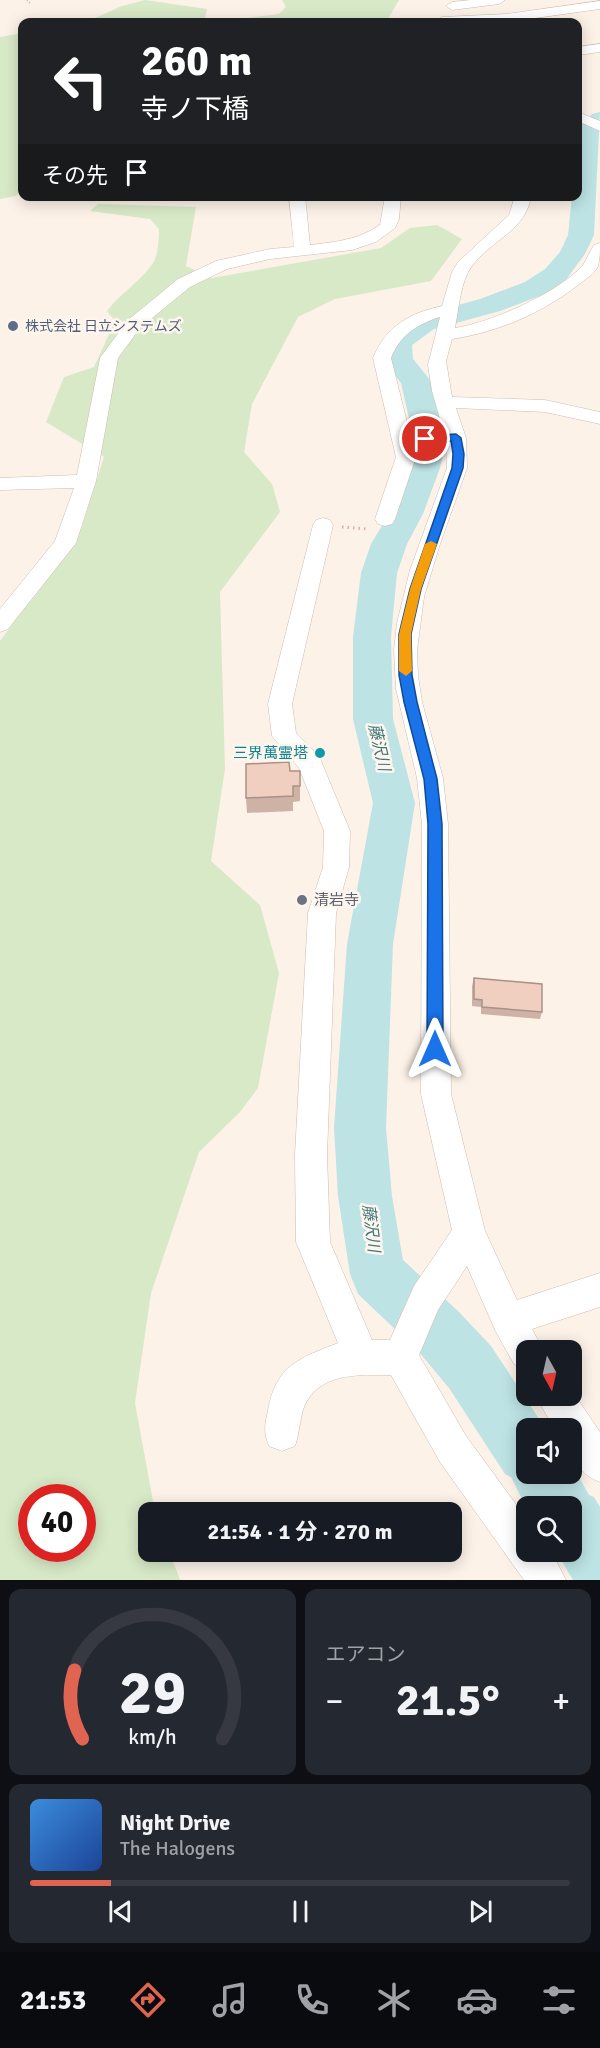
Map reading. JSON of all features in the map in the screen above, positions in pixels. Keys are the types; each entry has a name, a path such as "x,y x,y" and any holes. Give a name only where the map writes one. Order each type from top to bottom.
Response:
{"street":[{"path":"443,18 451,3 499,0"},
{"path":"507,18 600,5"},
{"path":"582,50 600,48"},
{"path":"582,115 600,106"},
{"path":"582,118 600,127"},
{"path":"297,201 302,250"},
{"path":"0,624 65,543 86,481 109,358 134,324 184,283 222,265 270,254 352,245 379,234 387,228 391,219 393,201"},
{"path":"519,1340 469,1233 436,1094 435,824 430,779 410,702 405,665 405,634 416,589 458,468 459,454 449,438 436,363 450,310 461,270 468,260 511,223 520,210 522,201"},
{"path":"444,338 498,323 556,294 589,268 600,248"},
{"path":"378,524 406,457 405,440 382,358 387,342 400,329 417,319 450,310"},
{"path":"444,402 545,406 600,418"},
{"path":"405,440 449,438"},
{"path":"0,484 86,481"},
{"path":"332,526 280,704 284,736 310,764 337,831 336,867 322,913 311,1155 313,1242 362,1358"},
{"path":"469,1233 426,1298 404,1349 453,1449 516,1535"},
{"path":"508,1320 600,1290"},
{"path":"282,1433 289,1394 309,1372 346,1358 362,1358 404,1349"},
{"path":"560,1406 600,1464"},
{"path":"535,1562 547,1580"}],"path":[{"path":"27,0 30,3"},
{"path":"332,526 378,524"}],"green space":[{"path":"145,0 207,9 205,18 95,18 122,6"},
{"path":"282,0 399,0 388,18 246,18 279,14 286,7"},
{"path":"18,34 18,193 16,196 0,199 0,37"},
{"path":"98,204 196,207 186,266 212,278 381,248 410,228 437,225 462,239 431,281 335,299 298,317 252,404 244,452 272,484 280,512 220,592 225,769 211,861 260,905 279,973 258,1088 240,1112 199,1152 151,1293 135,1403 153,1502 138,1502 138,1562 173,1562 180,1580 0,1580 0,641 81,530 104,457 46,422 64,377 94,367 115,321 107,311 153,263 157,254 159,229 150,219 90,211"}],"building":[{"path":"289,762 290,771 300,771 300,786 293,786 293,796 246,798 246,764"},
{"path":"474,978 542,984 542,1012 482,1007 482,1000 474,999"}],"waterway":[{"name":"藤沢川","path":"516,1438 470,1367 439,1332 378,1274 365,1196 360,1128 370,944 394,803 373,719 372,637 379,573 389,544 406,514 424,468 430,440 416,381 398,360 397,345 404,335 424,323 490,305 535,288 555,275 572,254 581,235 587,140 591,127 600,119"},
{"name":"藤沢川","path":"548,1484 556,1496"},
{"name":"藤沢川","path":"582,1536 600,1566"}],"slow traffic":[{"path":"406,671 405,634 416,589 431,544"}],"place":[{"name":"株式会社 日立システムズ","path":"13,326"},
{"name":"三界萬霊塔","path":"320,753"},
{"name":"清岩寺","path":"302,900"}],"route":[{"path":"425,439 456,438 459,454 458,468 416,589 405,634 406,675 410,702 430,779 435,824 435,1049"}]}
